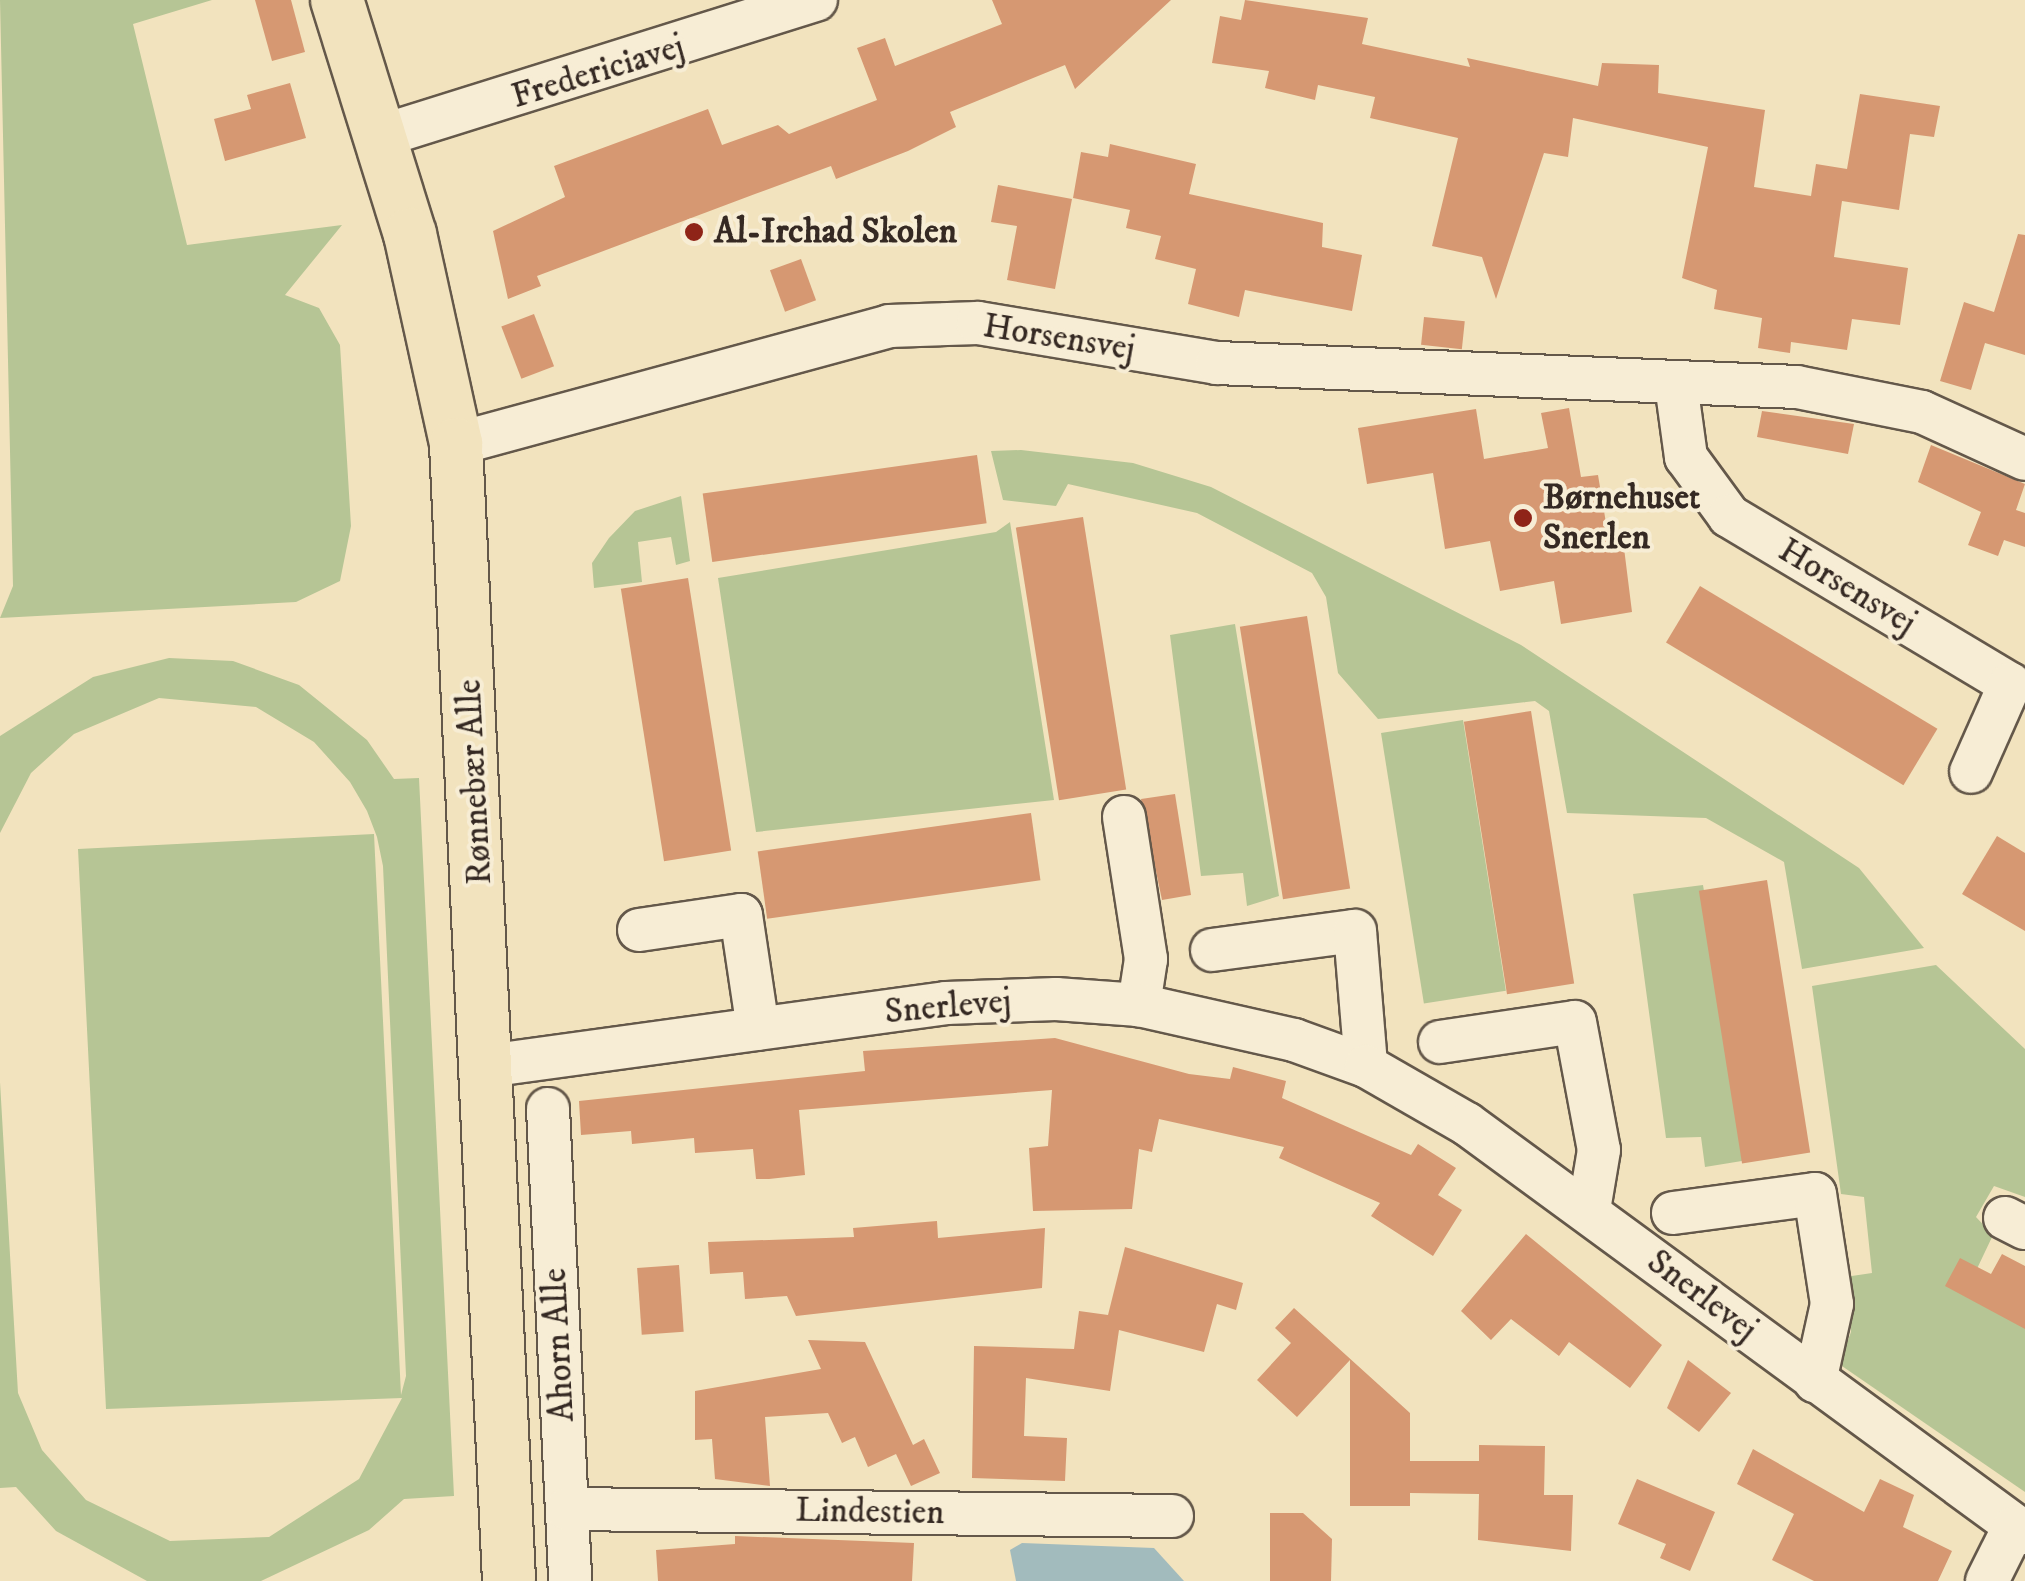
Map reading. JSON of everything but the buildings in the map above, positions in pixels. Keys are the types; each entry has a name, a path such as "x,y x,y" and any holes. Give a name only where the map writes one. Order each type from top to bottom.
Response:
{"main road":[{"name":"Rønnebær Alle","path":"337,0 410,234 456,444 510,1581"}],"street":[{"name":"Fredericiavej","path":"378,138 816,0"},
{"name":"Horsensvej","path":"456,444 889,326 978,322 1216,364 1797,387 1922,412 2025,459"},
{"name":"Horsensvej","path":"1676,384 1686,456 1728,516 2010,684 1971,772"},
{"path":"1124,817 1146,959 1140,1005"},
{"path":"640,930 742,915 758,1030"},
{"path":"1212,950 1355,931 1366,1066"},
{"name":"Snerlevej","path":"487,1066 946,1003 1140,1005 1227,1021 1366,1066 1589,1210 2020,1530"},
{"path":"1440,1042 1576,1022 1599,1150 1589,1210"},
{"name":"Ahorn Alle","path":"548,1110 570,1581"},
{"name":"Snerlevej","path":"1673,1213 1815,1194 1832,1304 1815,1381"},
{"name":"Lindestien","path":"567,1508 1172,1516"},
{"path":"1988,1581 2020,1530"}],"green space":[{"path":"0,0 212,0 133,24 187,245 342,225 285,295 319,308 340,345 351,526 340,581 296,602 0,618 13,586"},
{"path":"1021,450 1133,463 1211,487 1521,645 1859,868 1924,948 1802,969 1784,862 1706,818 1567,813 1549,711 1535,701 1378,719 1338,673 1326,597 1312,573 1197,513 1068,484 1056,506 1003,500 991,451"},
{"path":"681,496 690,561 676,565 671,537 638,542 642,582 594,588 592,563 609,538 635,511"},
{"path":"1010,522 1054,800 756,832 718,578 996,532"},
{"path":"1235,624 1279,896 1247,906 1243,873 1201,876 1170,635"},
{"path":"169,658 233,661 299,685 367,740 394,779 419,778 454,1496 404,1499 369,1530 261,1581 147,1581 56,1531 16,1487 0,1488 0,1082 18,1393 42,1450 86,1500 170,1541 269,1537 359,1479 402,1398 106,1409 78,849 374,834 401,1395 406,1376 383,866 377,837 367,811 350,782 314,742 256,707 159,698 74,734 31,773 0,833 0,736 93,677"},
{"path":"1463,720 1506,991 1424,1004 1381,733"},
{"path":"1703,885 1748,1160 1705,1167 1701,1137 1666,1138 1633,894"},
{"path":"1936,965 2025,1049 2025,1197 1994,1186 1976,1217 1993,1235 1965,1294 2025,1326 2025,1492 1839,1364 1851,1332 1845,1277 1872,1273 1864,1197 1841,1194 1812,986"}],"water":[{"path":"1022,1543 1154,1548 1184,1581 1016,1581 1010,1550"}],"place":[{"name":"Al-Irchad Skolen","path":"694,232"},
{"name":"Børnehuset Snerlen","path":"1523,518"}]}
